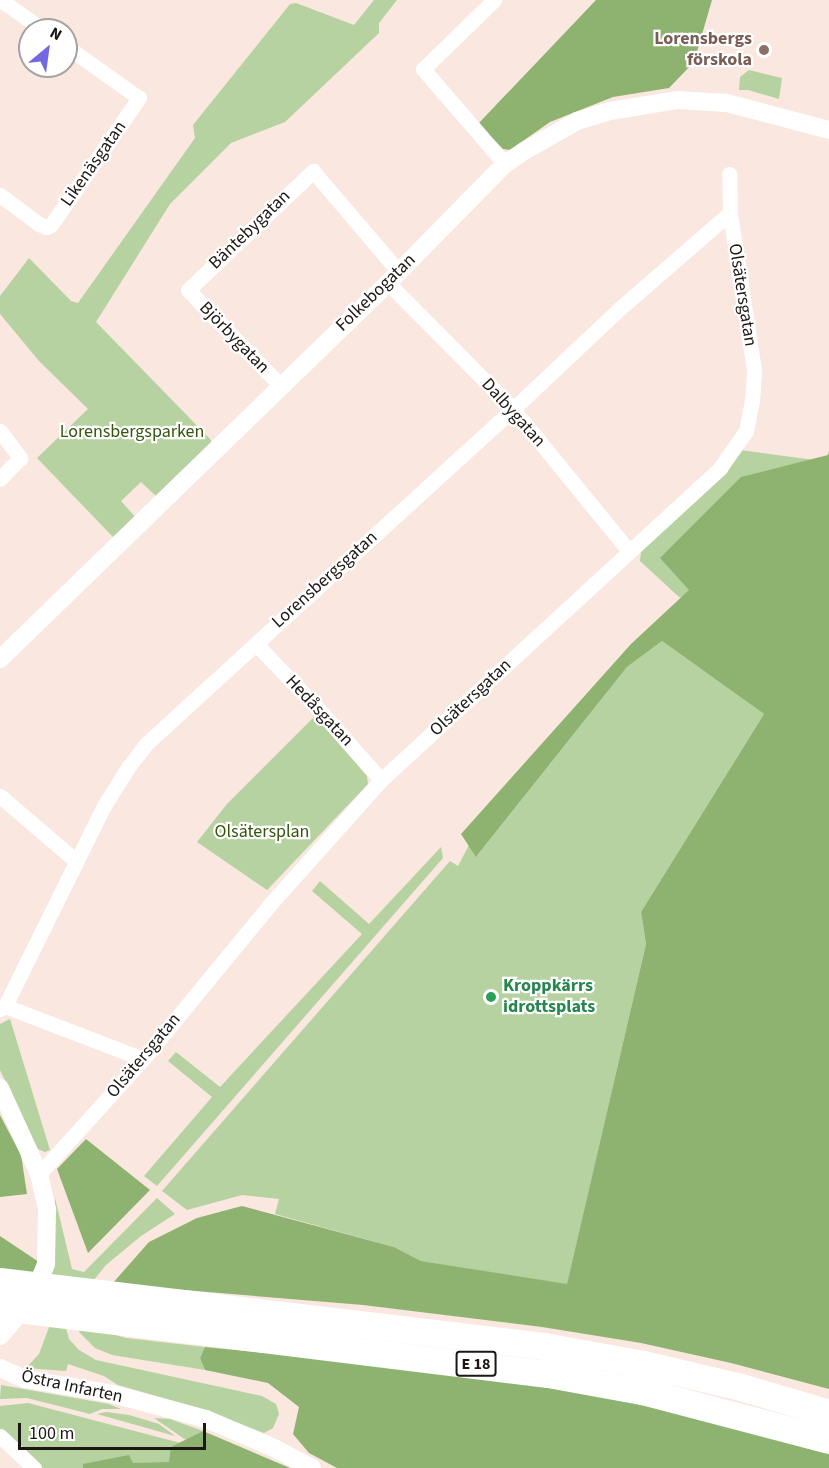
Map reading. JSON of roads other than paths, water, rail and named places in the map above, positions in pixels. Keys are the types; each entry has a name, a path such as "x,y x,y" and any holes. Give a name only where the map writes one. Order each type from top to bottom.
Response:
{"highway":[{"name":"E 18","path":"0,1281 544,1346 644,1364 741,1387 829,1413"},
{"name":"E 18","path":"0,1308 548,1374 642,1391 829,1440"}],"street":[{"path":"1,0 26,18"},
{"path":"494,0 423,69 505,164"},
{"name":"Likenäsgatan","path":"0,195 46,227 55,220 139,98 78,55"},
{"name":"Folkebogatan","path":"0,659 280,385 393,278 505,164 577,121 610,111 678,100 727,103 829,130"},
{"name":"Dalbygatan","path":"313,171 393,278 513,409 628,551"},
{"name":"Bäntebygatan","path":"188,290 313,171"},
{"name":"Olsätersgatan","path":"39,1174 143,1059 272,902 381,780 720,468 746,431 752,401 754,370 730,213 729,174"},
{"name":"Lorensbergsgatan","path":"3,1008 105,804 129,766 147,744 619,309 730,213"},
{"name":"Björbygatan","path":"188,290 280,385"},
{"path":"0,431 20,458 0,479"},
{"name":"Hedåsgatan","path":"256,644 322,713 381,780"},
{"path":"0,796 76,861"},
{"path":"3,1008 143,1059"},
{"path":"0,1088 39,1174 47,1210 46,1264 32,1299 0,1336"},
{"name":"Östra Infarten","path":"0,1368 25,1379 113,1394 206,1419 274,1448 312,1468"},
{"path":"0,1436 34,1468"}],"place":[{"name":"Lorensbergs förskola","path":"764,50"},
{"name":"Kroppkärrs idrottsplats","path":"491,997"}],"park label":[{"name":"Lorensbergsparken","path":"132,432"},
{"name":"Olsätersplan","path":"262,832"}]}
